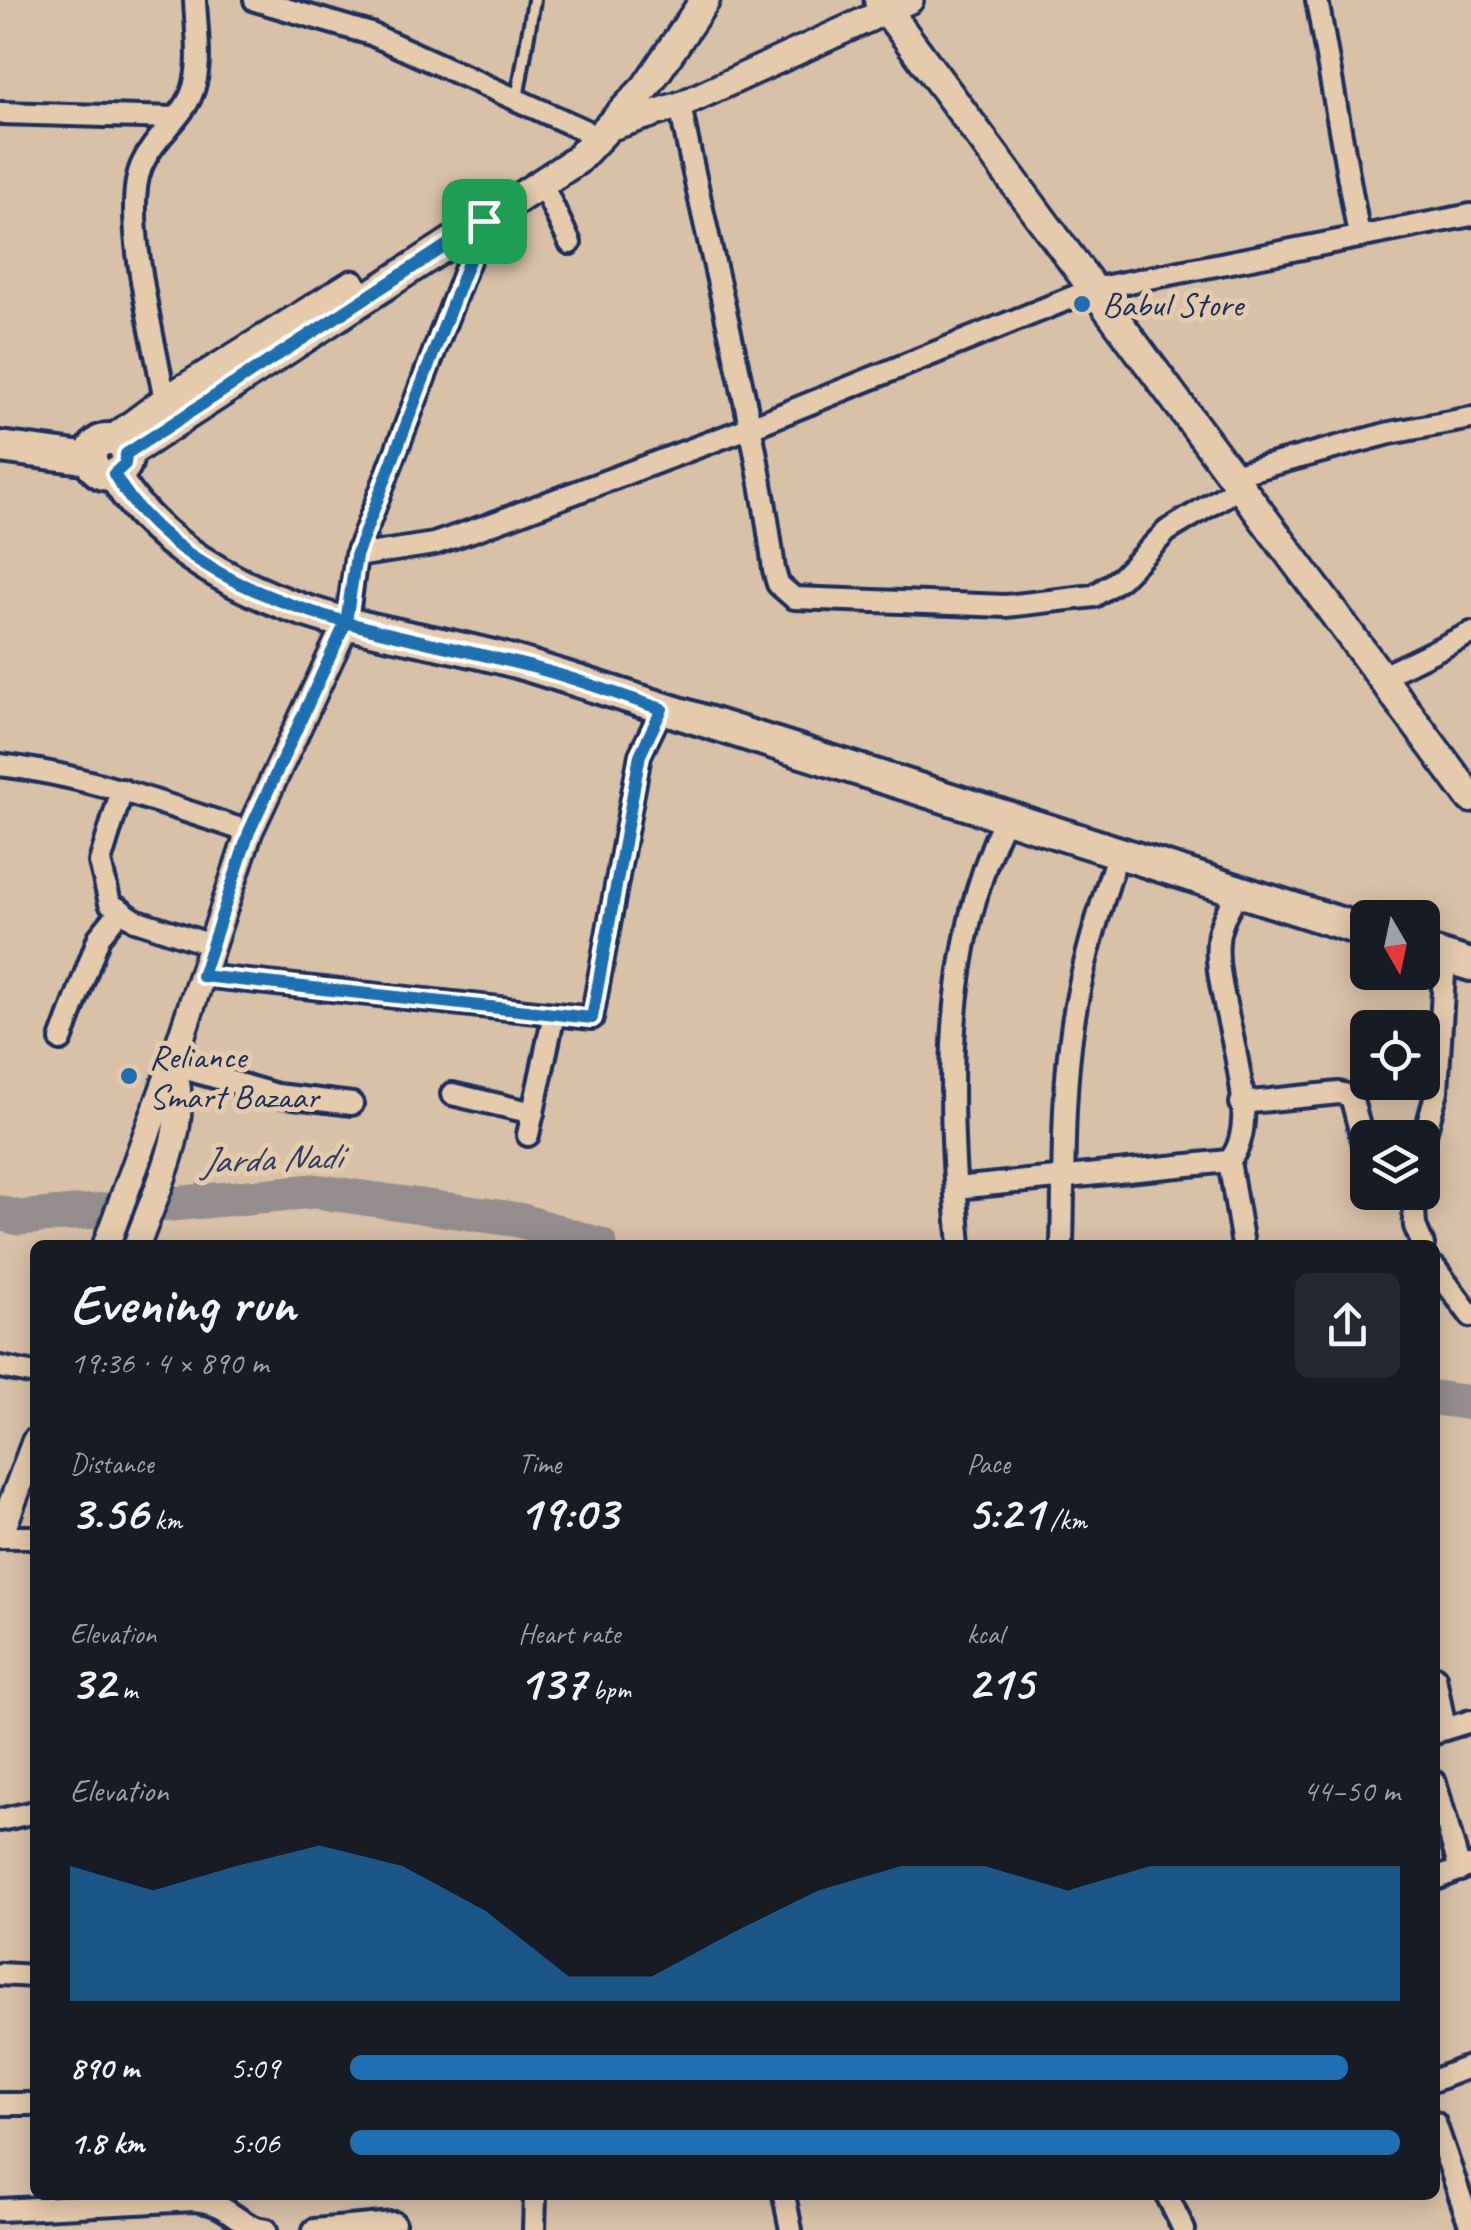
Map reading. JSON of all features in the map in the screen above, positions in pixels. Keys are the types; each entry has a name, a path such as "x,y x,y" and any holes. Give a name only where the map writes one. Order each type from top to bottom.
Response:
{"main road":[{"path":"111,457 165,401 526,177 584,130 630,82 684,0"},
{"path":"0,447 111,457 484,221 542,184 614,126 706,0"},
{"path":"892,4 1093,289 1471,798"},
{"path":"111,457 142,515 198,558 272,598 346,622 528,666 1350,926"}],"street":[{"path":"165,401 140,256 135,192 141,166 189,102 198,68 195,0"},
{"path":"255,0 372,34 584,130"},
{"path":"1317,0 1359,236"},
{"path":"614,126 680,106 892,4"},
{"path":"680,106 751,427 778,584 794,598 811,602 1006,606 1094,596 1121,578 1167,531 1234,482 1390,433 1471,418"},
{"path":"0,113 176,118"},
{"path":"542,184 570,242"},
{"path":"356,556 434,544 751,427 1093,289 1471,215"},
{"path":"108,1240 172,1065 249,832 346,622 356,556 484,221"},
{"path":"1380,676 1471,633"},
{"path":"202,976 592,1018 640,755 662,709"},
{"path":"0,765 122,790 249,832"},
{"path":"122,790 100,862 110,903 135,920 212,945"},
{"path":"960,1240 951,1082 956,1001 977,896 1006,818"},
{"path":"1062,1240 1064,1103 1073,1023 1092,934 1118,852"},
{"path":"1238,891 1218,937 1218,966 1241,1103 1242,1134 1228,1161 1242,1240"},
{"path":"61,1040 99,937 121,910"},
{"path":"1428,1120 1436,1091 1446,957"},
{"path":"452,1094 530,1124 554,1014"},
{"path":"172,1065 277,1095 352,1104"},
{"path":"140,1240 175,1134 180,1102 172,1065"},
{"path":"1241,1103 1339,1093 1350,1096 1357,1120"},
{"path":"956,1188 1228,1161"},
{"path":"1415,1210 1421,1240"},
{"path":"1440,1275 1471,1316"},
{"path":"0,1366 30,1373"},
{"path":"30,1455 0,1536 30,1537"},
{"path":"1440,1730 1471,1721"},
{"path":"1440,1796 1466,1868 1440,1877"},
{"path":"0,1820 30,1813"},
{"path":"0,1974 30,1976"},
{"path":"1440,2078 1471,2066"},
{"path":"0,2104 30,2104"},
{"path":"1440,2137 1471,2228"},
{"path":"534,2230 535,2200"},
{"path":"785,2200 791,2230"},
{"path":"1169,2200 1184,2230"},
{"path":"0,2210 204,2201 227,2208 254,2228 266,2230"},
{"path":"314,2230 394,2223"}],"lane":[{"path":"517,100 534,0"}],"waterway":[{"name":"Jarda Nadi","path":"0,1213 19,1218 314,1191 519,1220 584,1240"},
{"name":"Jarda Nadi","path":"1440,1399 1471,1403"}],"place":[{"name":"Babul Store","path":"1082,304"},
{"name":"Reliance Smart Bazaar","path":"129,1076"}],"route":[{"path":"484,221 126,454 125,464 114,474 142,515 167,536 198,558 272,598 346,622 528,666 662,709 640,755 592,1018 202,976 249,832 346,622 356,556 484,221"}]}
